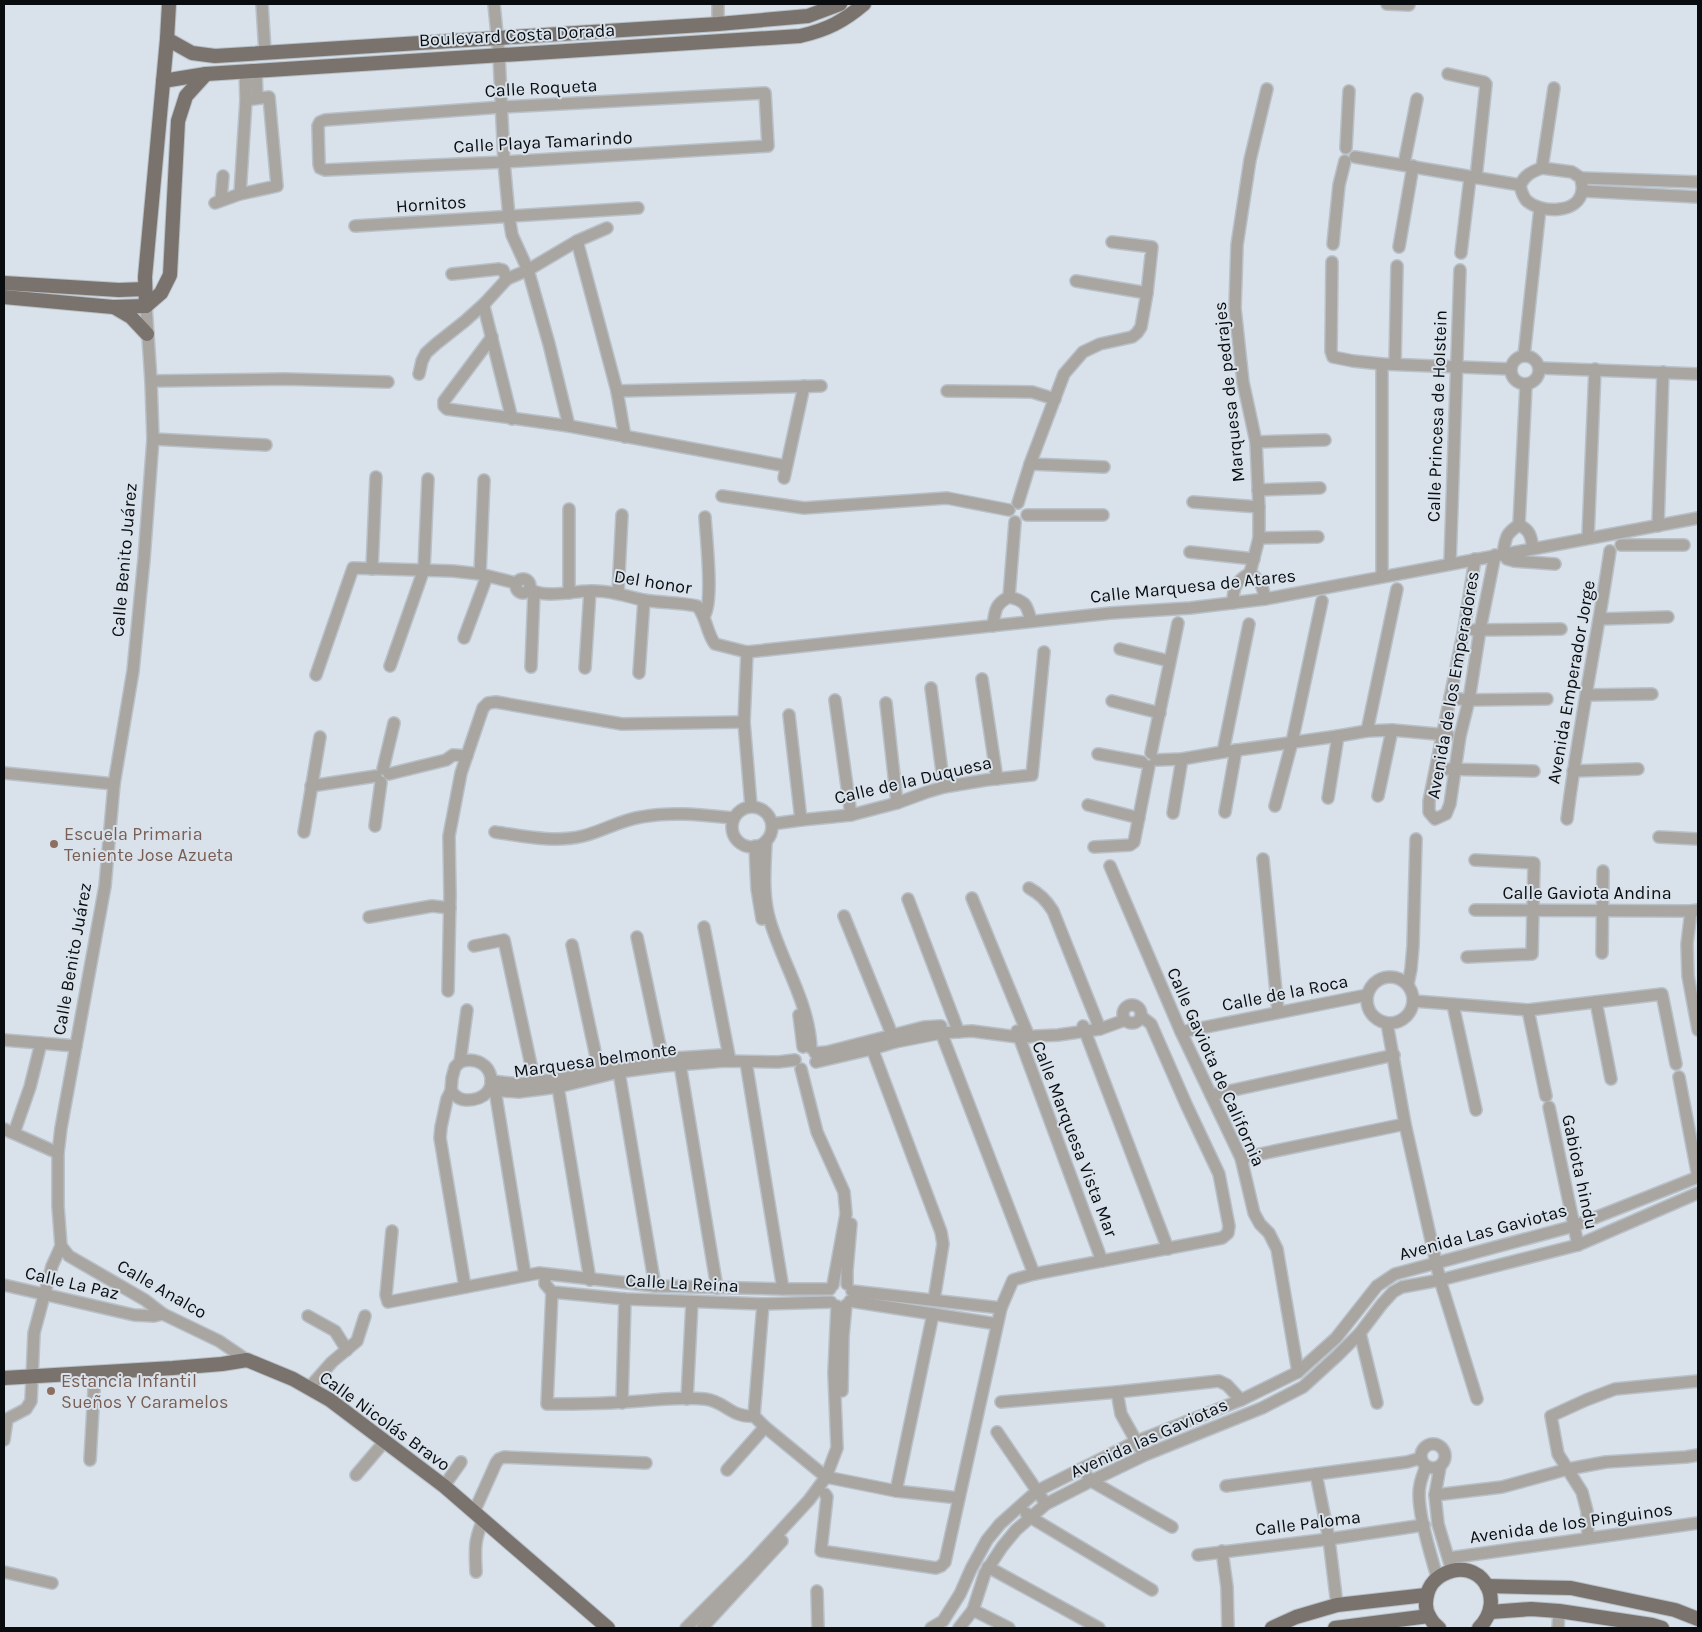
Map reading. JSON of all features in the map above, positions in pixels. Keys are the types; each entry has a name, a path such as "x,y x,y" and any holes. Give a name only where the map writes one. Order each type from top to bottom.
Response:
{"main road":[{"name":"Calle Benito Juárez","path":"146,306 145,283 169,4"},
{"name":"Boulevard Costa Dorada","path":"167,39 192,53 215,56 718,24 840,4"},
{"name":"Boulevard Costa Dorada","path":"163,81 206,74 800,36 820,32 838,24 864,4"},
{"path":"256,71 272,64 290,62 290,51"},
{"path":"4,298 114,306 146,306 161,293 170,275 178,121 186,96 206,74"},
{"path":"4,282 119,290 145,283 160,272 170,275"},
{"path":"114,306 131,317 147,334"},
{"path":"4,1378 173,1368 247,1360"},
{"name":"Calle Nicolás Bravo","path":"247,1360 293,1379 330,1400 444,1486 608,1628"},
{"path":"1439,1628 1429,1616 1426,1606 1426,1595 1437,1577 1450,1564 1462,1570 1472,1572 1481,1578 1491,1594 1490,1612 1485,1622 1478,1628"},
{"path":"1487,1586 1571,1588 1675,1610 1698,1619"},
{"path":"1272,1628 1296,1617 1337,1605 1426,1595"},
{"path":"1490,1612 1531,1609 1559,1611 1655,1627"},
{"path":"1335,1628 1408,1624 1429,1616"}],"street":[{"path":"262,4 265,52"},
{"path":"494,4 499,55 504,162 512,235 528,270 549,344 569,426"},
{"path":"718,4 718,24"},
{"path":"1387,4 1409,5"},
{"path":"240,194 256,71"},
{"path":"1448,74 1486,84 1461,253"},
{"path":"1542,168 1554,88"},
{"name":"Marquesa de pedrajes","path":"1250,573 1259,538 1259,507 1256,442 1243,382 1235,308 1237,245 1250,160 1268,89"},
{"path":"1349,91 1346,148 1342,156 1350,159 1409,165 1520,185"},
{"name":"Calle Roqueta","path":"320,168 318,126 320,122 502,107 765,93 768,146"},
{"path":"223,176 218,202 240,194 277,186 269,97 251,99"},
{"path":"1399,247 1417,99"},
{"name":"Calle Playa Tamarindo","path":"320,168 325,170 504,162 768,146"},
{"path":"1333,244 1339,185 1350,159"},
{"path":"1520,185 1524,177 1532,171 1542,168 1576,175 1698,182"},
{"path":"1576,175 1583,191"},
{"path":"1520,185 1527,200 1540,208 1550,210 1563,209 1576,203 1583,191"},
{"path":"1583,191 1698,197"},
{"name":"Hornitos","path":"356,226 638,208"},
{"path":"1524,356 1540,208"},
{"path":"419,374 426,353 466,321 507,279 528,270 577,241 607,228"},
{"path":"577,241 617,391 625,437"},
{"path":"1103,515 1027,516 1022,521 1015,522 1009,517 1064,374 1083,352 1100,344 1132,337 1141,327 1152,247 1112,242"},
{"path":"1332,262 1331,351 1333,357 1382,364 1395,363 1511,369"},
{"path":"1395,363 1397,266"},
{"path":"452,274 499,269 503,270 507,279"},
{"name":"Calle Princesa de HoIstein","path":"1450,564 1460,270"},
{"path":"1076,281 1147,293"},
{"path":"485,303 484,308 512,418"},
{"name":"Calle Benito Juárez","path":"4,1439 7,1419 30,1405 32,1401 34,1333 52,1266 61,1246 58,1206 58,1152 105,886 114,784 133,671 144,559 153,439 146,306"},
{"path":"492,337 444,401 444,406 447,409 569,426 785,472 804,386"},
{"path":"1524,356 1531,357 1537,361 1540,368 1539,376 1534,382 1526,385 1521,384 1514,378 1511,369 1513,363 1518,358 1524,356"},
{"path":"1382,364 1382,576"},
{"path":"1540,368 1698,374"},
{"path":"1595,369 1594,536 1603,547 1610,550 1617,549 1621,545 1623,540 1621,533"},
{"path":"1658,526 1663,372"},
{"path":"151,380 285,379 388,382"},
{"path":"1526,385 1519,525 1527,529 1533,548"},
{"path":"617,391 821,386"},
{"path":"947,391 1032,392 1055,399"},
{"path":"153,439 266,445"},
{"path":"1256,442 1325,440"},
{"path":"1030,464 1104,467"},
{"path":"372,569 376,477"},
{"path":"390,666 424,569 428,479"},
{"path":"464,638 484,575 484,480"},
{"path":"1258,490 1320,488"},
{"path":"722,496 804,508 947,498 1014,506 1024,505 1027,510 1027,516"},
{"path":"1193,502 1259,507"},
{"path":"569,509 569,593"},
{"path":"618,593 622,515"},
{"path":"704,616 708,611 709,596 705,517"},
{"name":"Calle Marquesa de Atares","path":"747,652 1031,621 1233,603 1698,518"},
{"path":"1010,596 1015,522"},
{"name":"Avenida de los Emperadores","path":"1475,560 1464,630 1429,800 1429,812 1435,819 1446,814 1450,804 1460,736 1469,700 1480,630 1499,554 1509,532 1519,525"},
{"path":"1259,538 1318,537"},
{"path":"1621,545 1684,545"},
{"name":"Avenida Emperador Jorge","path":"1567,819 1573,771 1600,619 1610,550"},
{"path":"1190,552 1254,559"},
{"path":"1499,554 1514,561 1555,564"},
{"path":"316,676 353,568 424,569 484,575 516,583 519,580 528,580 532,590 531,667"},
{"path":"1233,603 1233,591 1238,580 1250,573 1258,578 1263,586 1264,598"},
{"path":"1367,731 1397,589"},
{"name":"Del honor","path":"532,590 569,593 590,591 618,593 644,600 697,606 704,616 710,638 714,644 747,652"},
{"path":"585,668 590,591"},
{"path":"993,626 995,610 1000,601 1010,596 1020,599 1028,606 1031,621"},
{"path":"639,673 644,600"},
{"path":"1276,806 1292,742 1322,601"},
{"path":"1600,619 1668,617"},
{"path":"1094,847 1132,843 1139,818 1178,623"},
{"path":"1223,752 1249,624"},
{"path":"1464,630 1560,629"},
{"path":"1120,649 1170,661"},
{"path":"747,652 744,722 750,806"},
{"name":"Calle de la Duquesa","path":"772,824 851,815 944,788 1032,775 1044,652"},
{"path":"982,678 996,779"},
{"path":"932,688 944,788"},
{"path":"1587,695 1652,694"},
{"path":"1450,698 1469,700 1547,699"},
{"path":"835,700 851,815"},
{"path":"1112,701 1160,713"},
{"path":"448,991 449,836 461,773 483,708 488,703 496,702 622,724 744,722"},
{"path":"886,704 897,803"},
{"path":"789,715 802,820"},
{"path":"375,826 382,775 394,723"},
{"path":"1378,796 1392,730"},
{"path":"1098,754 1150,760 1182,759 1367,731 1392,730 1460,736"},
{"path":"1328,798 1338,736"},
{"path":"304,832 320,737"},
{"path":"1225,812 1236,750"},
{"path":"311,786 382,775 446,760 453,754 467,756"},
{"path":"1173,813 1182,759"},
{"path":"446,760 451,769 461,773"},
{"path":"1436,769 1534,771"},
{"path":"1573,771 1638,769"},
{"path":"4,773 114,784"},
{"path":"1088,805 1139,818"},
{"path":"750,806 758,807 765,811 770,817 772,824 770,836 766,841 755,846 744,845 736,838 732,829 734,818 738,812 750,806"},
{"path":"495,832 540,839 562,838 582,836 641,817 690,813 734,818"},
{"path":"1659,837 1698,839"},
{"path":"1408,984 1413,946 1416,839"},
{"path":"766,841 765,884 770,920 805,1012 810,1036 806,1058 814,1100 850,1190 852,1215 844,1298 843,1448 825,1494 821,1551 936,1568 941,1566 945,1562 1000,1308 1013,1280 1034,1274 1168,1249 1084,1028"},
{"path":"755,846 757,889 763,924 799,1014 817,1132 840,1182 844,1197 846,1214 832,1287 828,1293 844,1298"},
{"path":"1263,859 1278,1012"},
{"path":"1468,957 1532,954 1534,863 1475,860"},
{"name":"Calle Gaviota de California","path":"1110,866 1181,1032 1240,1158 1254,1213 1277,1249 1296,1373"},
{"path":"1602,953 1603,872"},
{"path":"1028,888 1040,894 1053,911 1098,1026"},
{"path":"432,906 440,897 450,895"},
{"name":"Calle Marquesa Vista Mar","path":"972,898 1023,1034 1102,1261"},
{"path":"908,899 957,1029"},
{"path":"369,917 432,906 450,908"},
{"name":"Calle Gaviota Andina","path":"1475,910 1695,911"},
{"path":"1695,911 1687,944 1693,977 1698,1030"},
{"path":"844,916 894,1039"},
{"path":"704,927 730,1058"},
{"path":"637,936 664,1063"},
{"path":"474,946 504,940 536,1086"},
{"path":"572,945 600,1073"},
{"path":"1398,977 1413,946"},
{"path":"1390,976 1398,977 1408,984 1414,1002 1405,1018 1393,1023 1387,1023 1379,1021 1368,1010 1367,995 1375,981 1382,977 1390,976"},
{"path":"1414,1002 1528,1010 1662,994 1676,1064"},
{"name":"Calle de la Roca","path":"1181,1032 1367,995"},
{"path":"1596,1002 1611,1079"},
{"path":"1453,1005 1476,1110"},
{"path":"460,1062 466,1010"},
{"name":"Gabiota hindu","path":"1528,1010 1578,1245"},
{"name":"Marquesa belmonte","path":"730,1058 746,1062 806,1058 940,1030 957,1029 1058,1036 1098,1026 1124,1016 1130,1023 1134,1024 1142,1017 1151,1024 1219,1174 1229,1226 1228,1233 1222,1238 1168,1249"},
{"path":"1387,1023 1405,1124 1440,1280 1477,1399"},
{"path":"940,1030 1034,1274"},
{"path":"4,1040 76,1046"},
{"path":"41,1043 30,1087 9,1131 58,1152"},
{"path":"870,1045 941,1232 943,1244 934,1300"},
{"path":"1211,1095 1394,1056"},
{"name":"Marquesa belmonte","path":"492,1087 519,1092 569,1077 619,1072 680,1061 730,1058 806,1058"},
{"path":"465,1287 440,1138 455,1067 460,1062 467,1060 483,1063 491,1074 525,1275"},
{"name":"Marquesa belmonte","path":"536,1086 558,1087 631,1061 664,1063"},
{"path":"680,1061 717,1288"},
{"path":"746,1062 783,1289"},
{"path":"619,1072 655,1286"},
{"path":"1679,1077 1698,1177"},
{"path":"451,1091 462,1100 471,1100 483,1097 492,1087"},
{"path":"558,1087 590,1280"},
{"path":"1240,1158 1405,1124"},
{"name":"Avenida Las Gaviotas","path":"1282,1381 1296,1373 1336,1338 1377,1286 1395,1274 1436,1261 1574,1226 1698,1177"},
{"name":"Avenida Las Gaviotas","path":"1382,1304 1393,1292 1402,1287 1440,1280 1578,1245 1698,1193"},
{"name":"Calle La Reina","path":"392,1231 386,1295 388,1302 525,1275 545,1274 655,1286 717,1288 783,1289 832,1287 838,1283 844,1298"},
{"name":"Calle Analco","path":"61,1246 69,1256 145,1300 163,1314 220,1341 247,1360"},
{"path":"545,1274 545,1284 552,1292 547,1404 679,1398 704,1399 716,1401 735,1414 745,1417 754,1416"},
{"name":"Calle La Paz","path":"4,1285 134,1315 154,1316 163,1314"},
{"name":"Calle La Reina","path":"552,1292 625,1299 763,1304 844,1298 934,1300 1000,1308"},
{"name":"Calle La Reina","path":"844,1298 997,1324"},
{"path":"622,1402 625,1299"},
{"path":"687,1399 692,1302"},
{"path":"763,1304 754,1416 765,1427 830,1478 896,1491 959,1498"},
{"name":"Avenida las Gaviotas","path":"959,1628 974,1607 986,1570 1006,1541 1046,1504 1145,1455 1262,1408 1302,1387 1360,1333 1382,1304"},
{"path":"896,1491 933,1314"},
{"path":"308,1316 322,1322 335,1332 347,1350"},
{"path":"309,1388 322,1372 357,1341 365,1316"},
{"path":"1360,1333 1377,1403"},
{"path":"90,1460 95,1373"},
{"path":"1001,1402 1219,1381 1227,1384 1241,1400"},
{"name":"Avenida las Gaviotas","path":"931,1628 946,1625 971,1569 987,1540 1000,1524 1037,1491 1135,1442 1241,1400 1282,1381"},
{"path":"1588,1538 1587,1511 1584,1498 1558,1454 1551,1416 1586,1400 1615,1390 1698,1381"},
{"path":"1117,1392 1121,1414 1135,1442 1145,1455"},
{"path":"727,1470 765,1427"},
{"path":"996,1432 1046,1504"},
{"path":"356,1475 385,1441"},
{"path":"1437,1577 1424,1525 1419,1495 1423,1449 1427,1446 1436,1445 1441,1447 1445,1455 1445,1460 1440,1467 1435,1495 1438,1524 1450,1564"},
{"path":"1435,1495 1502,1488 1568,1469 1606,1462 1686,1458 1698,1455"},
{"path":"476,1572 475,1546 478,1516 499,1459 504,1457 646,1463"},
{"path":"444,1486 461,1462"},
{"path":"1226,1486 1407,1462 1423,1462 1435,1469 1440,1467"},
{"path":"1080,1468 1091,1481 1172,1527"},
{"path":"1316,1474 1329,1539 1337,1605"},
{"path":"753,1566 830,1478"},
{"path":"702,1628 740,1580 825,1494"},
{"path":"1020,1506 1030,1517 1152,1590"},
{"name":"Avenida de los Pinguinos","path":"1450,1564 1588,1538 1698,1523"},
{"name":"Calle Paloma","path":"1198,1555 1424,1525"},
{"path":"1222,1551 1227,1587 1228,1628"},
{"path":"986,1570 1099,1628"},
{"path":"4,1572 52,1584"},
{"path":"686,1628 740,1580"},
{"path":"818,1590 818,1628"},
{"path":"974,1607 1010,1628"},
{"path":"1557,1628 1559,1611"}],"place":[{"name":"Escuela Primaria Teniente Jose Azueta","path":"54,844"},
{"name":"Estancia Infantil Sueños Y Caramelos","path":"51,1391"}]}
